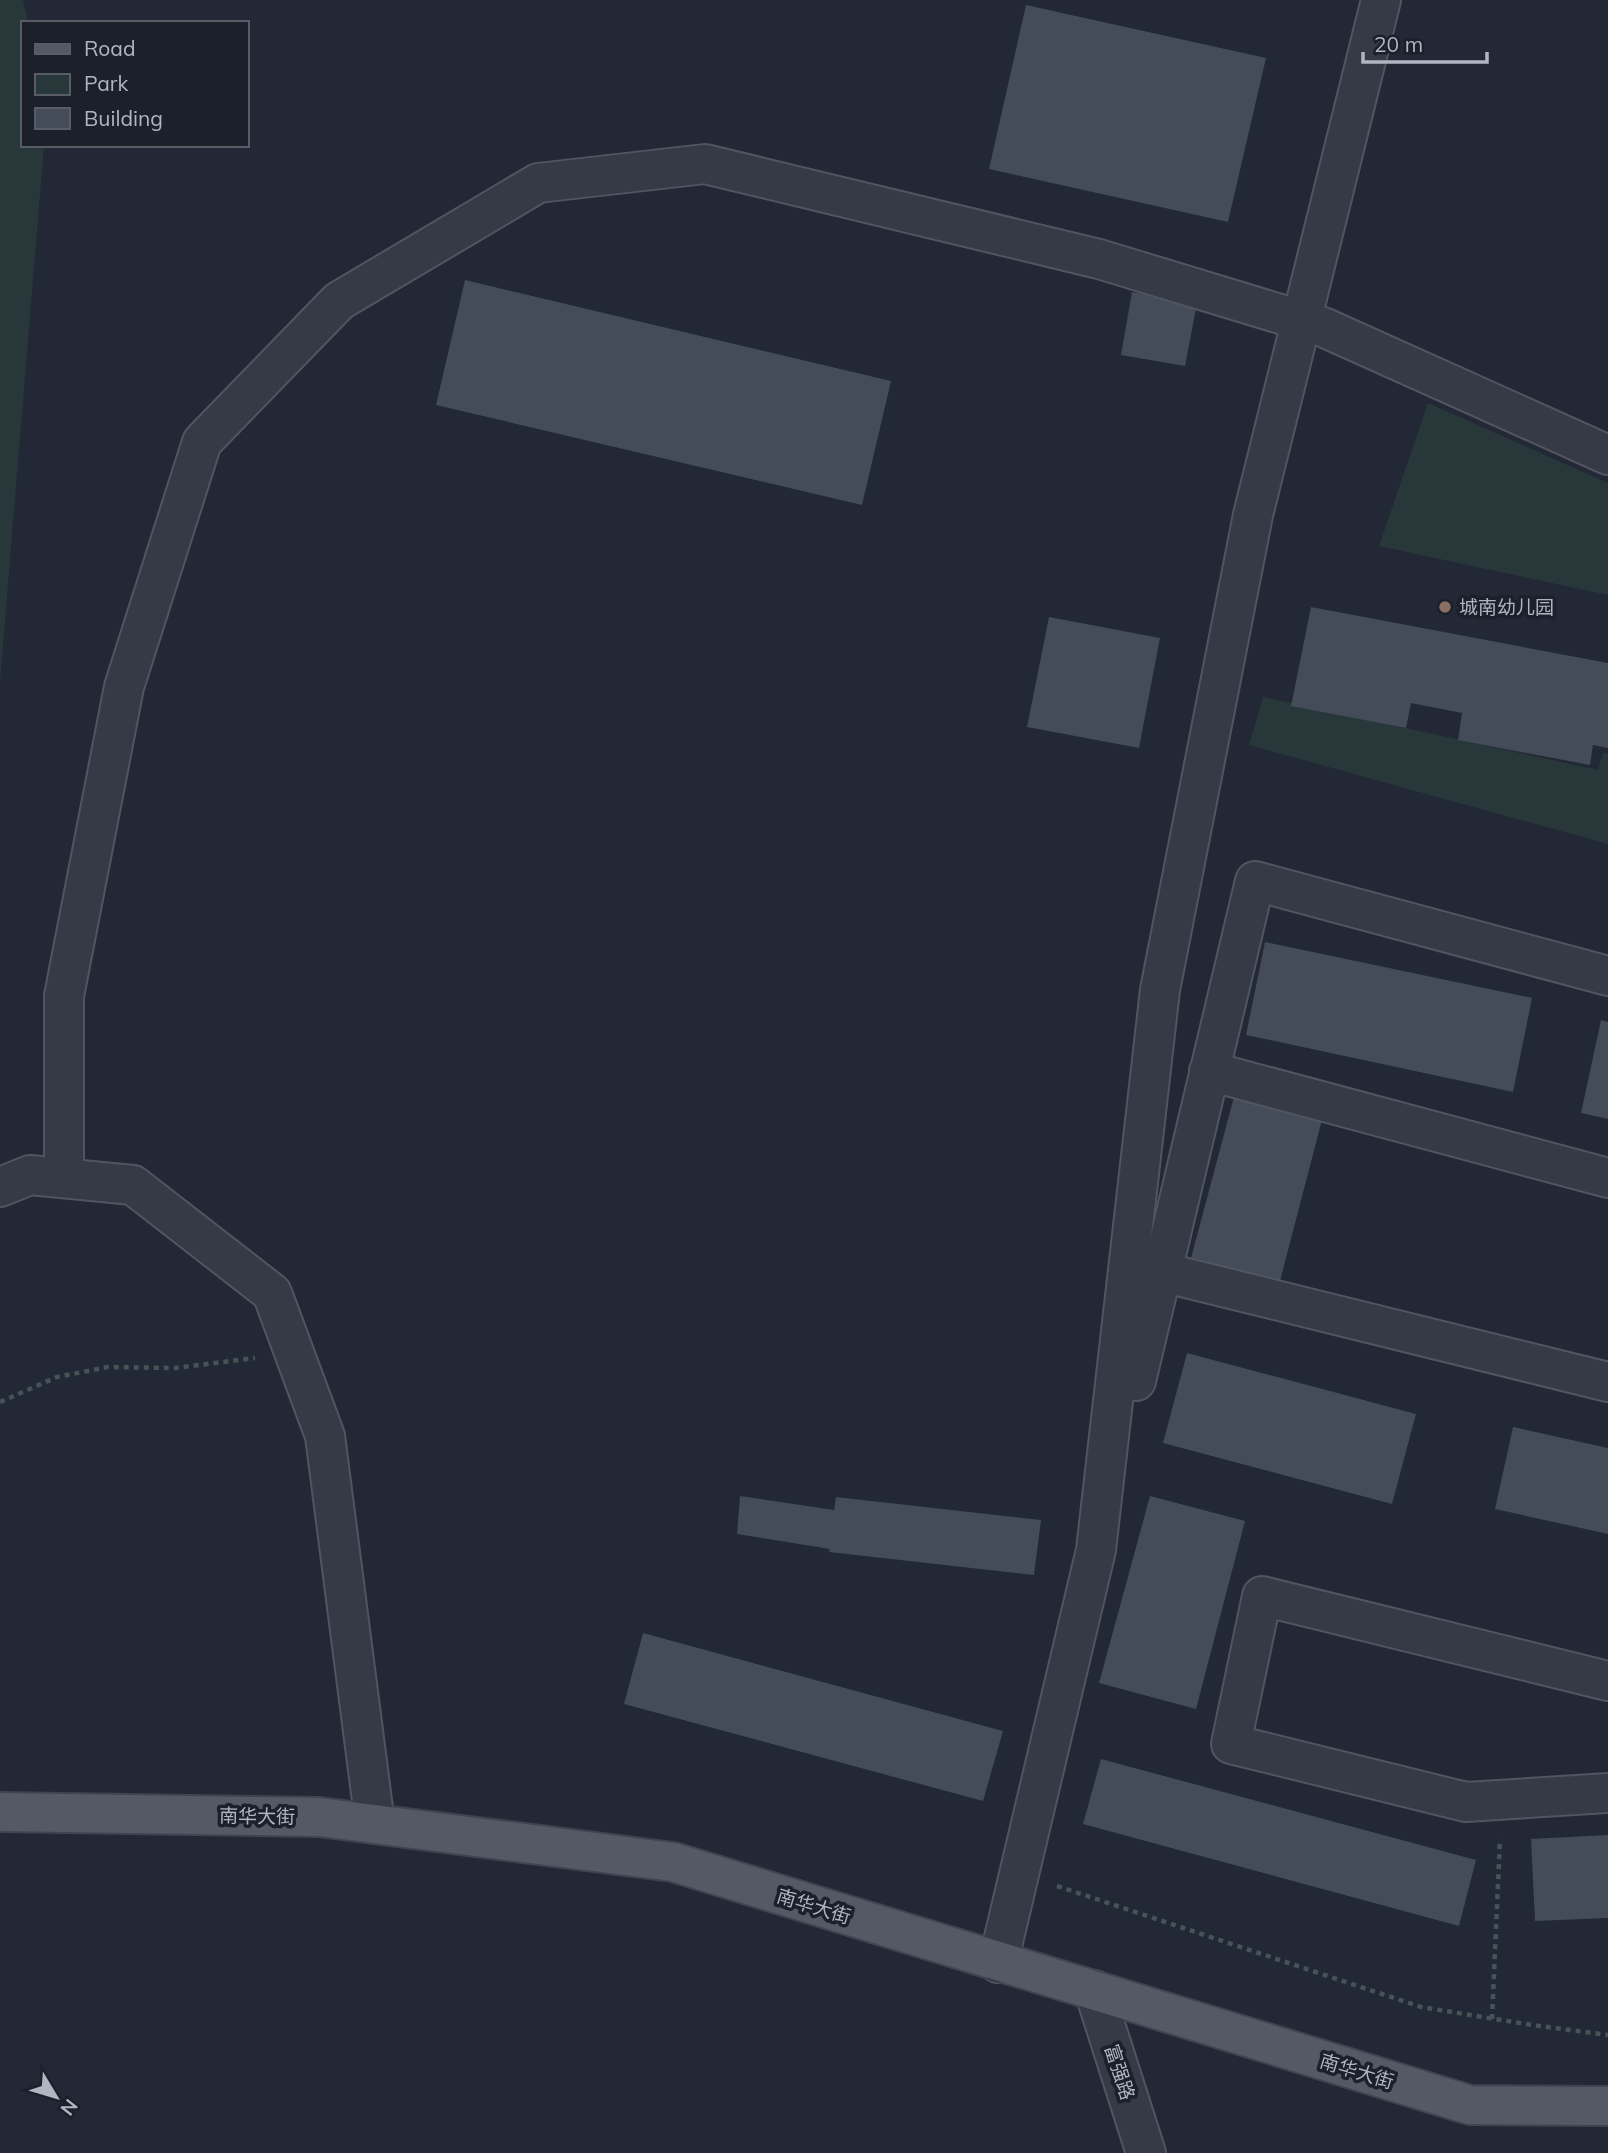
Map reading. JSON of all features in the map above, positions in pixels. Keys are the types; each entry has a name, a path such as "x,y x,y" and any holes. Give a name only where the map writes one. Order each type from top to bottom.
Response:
{"main road":[{"name":"南华大街","path":"0,1812 319,1817 673,1862 1470,2105 1608,2106"}],"street":[{"path":"1096,1550 1160,990 1253,514 1381,0"},
{"path":"64,1178 64,996 128,674 202,442 339,301 538,183 705,164 1100,259 1323,327 1608,455"},
{"path":"998,1963 1255,881 1608,976"},
{"path":"1209,1071 1608,1178"},
{"path":"0,1187 30,1175 133,1185 272,1293 325,1436 375,1824"},
{"path":"1162,1272 1608,1382"},
{"path":"1608,1681 1262,1596 1231,1744 1466,1802 1608,1793"},
{"name":"富强路","path":"1094,1990 1146,2153"}],"path":[{"path":"0,1402 57,1377 108,1367 175,1368 284,1354 292,1347"},
{"path":"1492,2019 1502,1800"},
{"path":"1019,1874 1421,2007 1608,2035"}],"green space":[{"path":"0,0 23,0 28,21 21,21 21,147 44,147 0,681"},
{"path":"1428,403 1608,483 1608,595 1379,546"},
{"path":"1263,697 1598,770 1603,753 1608,754 1608,844 1249,745"}],"building":[{"path":"1026,5 1266,58 1228,222 989,169"},
{"path":"465,280 891,381 862,505 436,405"},
{"path":"1132,292 1197,303 1185,366 1121,355"},
{"path":"1311,607 1608,663 1608,748 1593,745 1590,765 1458,740 1462,713 1411,703 1406,728 1291,706"},
{"path":"1049,617 1160,638 1139,748 1027,727"},
{"path":"1265,942 1532,998 1513,1092 1246,1035"},
{"path":"1601,1020 1608,1022 1608,1119 1581,1113"},
{"path":"1235,1093 1323,1116 1280,1281 1191,1258"},
{"path":"1187,1353 1416,1414 1392,1504 1163,1443"},
{"path":"1513,1427 1608,1448 1608,1534 1495,1509"},
{"path":"740,1496 834,1510 836,1497 1041,1520 1034,1575 829,1552 830,1549 737,1534"},
{"path":"1150,1496 1245,1521 1196,1709 1099,1683"},
{"path":"643,1633 1003,1731 983,1801 624,1704"},
{"path":"1101,1759 1476,1860 1459,1926 1083,1824"},
{"path":"1608,1835 1608,1918 1535,1921 1531,1839"}],"place":[{"name":"城南幼儿园","path":"1445,607"}]}
